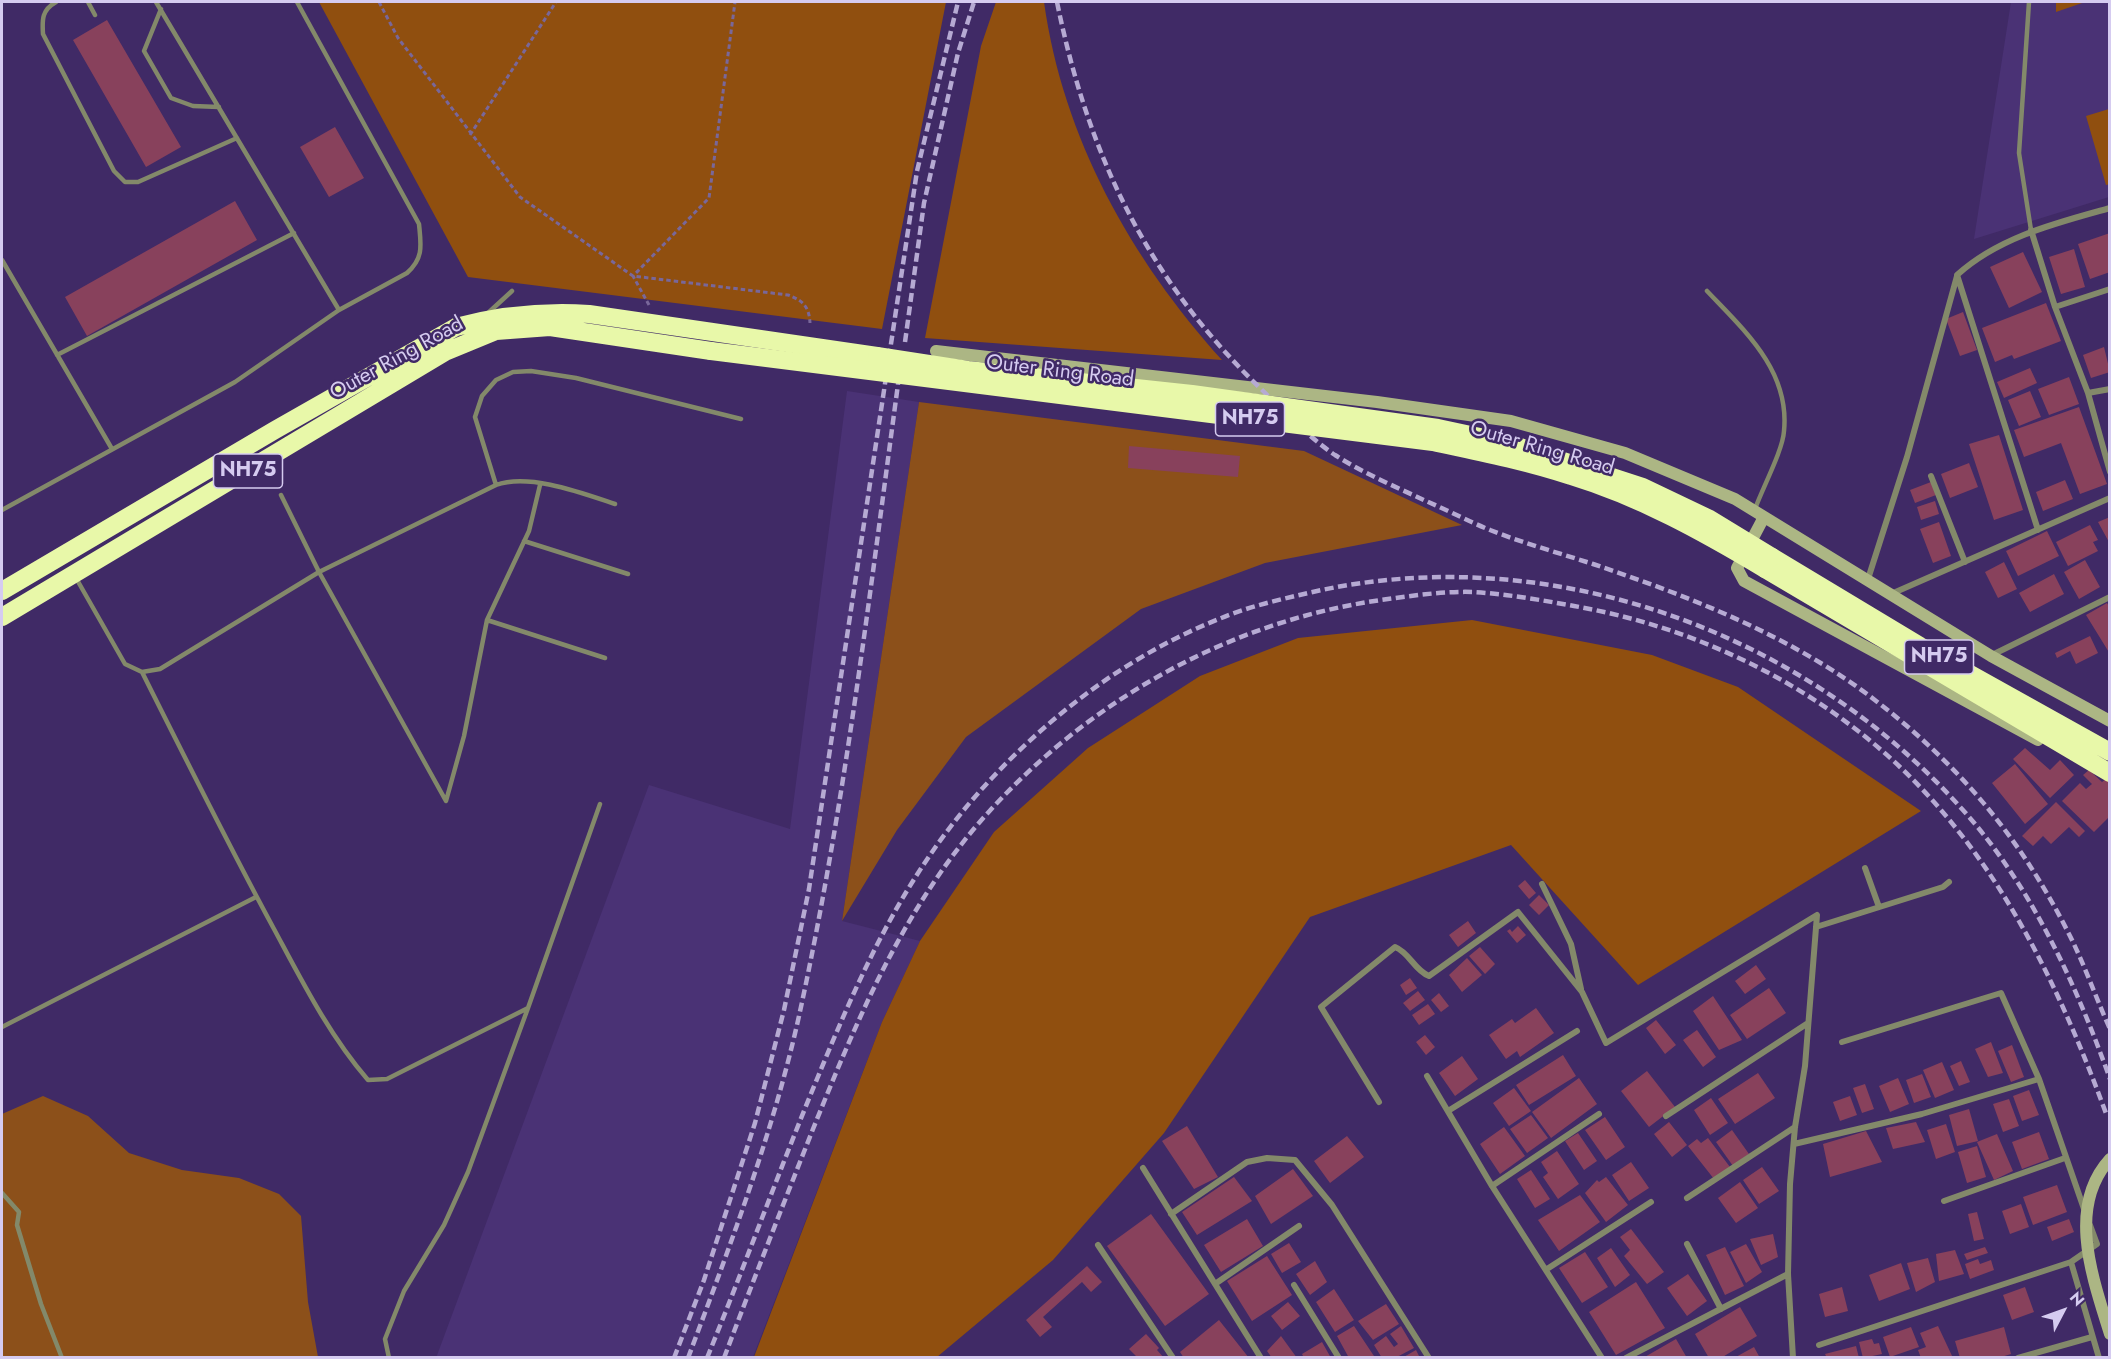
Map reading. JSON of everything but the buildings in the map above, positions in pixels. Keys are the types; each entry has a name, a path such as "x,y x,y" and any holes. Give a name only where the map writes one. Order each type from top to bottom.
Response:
{"highway":[{"name":"Outer Ring Road","path":"2,591 275,430 456,327 480,321 549,312 589,314 711,343"},
{"name":"Outer Ring Road","path":"2,617 446,352 496,331 550,327 711,343 1432,442 1504,457 1572,476 1637,501 1768,563 2109,752"},
{"name":"Outer Ring Road","path":"1768,563 2109,773"}],"street":[{"path":"1868,579 1908,457 1957,275 1971,262 2031,230 2109,208"},
{"path":"2031,230 2055,307 2088,393 2109,472"},
{"path":"1957,275 2038,530"},
{"path":"2055,307 2109,289"},
{"path":"936,351 1377,402 1510,421 1625,453 1735,499 1992,656 2109,722"},
{"path":"2088,393 2109,389"},
{"path":"1931,476 1965,562"},
{"path":"1890,594 2109,498"},
{"path":"1759,514 1737,568 1744,582 2109,778"},
{"path":"1992,656 2109,597"},
{"path":"1865,868 1879,907"},
{"path":"1816,927 1943,887 1949,882"},
{"path":"1542,884 1571,944 1582,992 1606,1043 1817,915 1808,1023 1790,1184 1788,1274 1793,1358"},
{"path":"1379,1102 1321,1007 1395,947 1403,950 1419,972 1429,976 1518,912 1582,992"},
{"path":"1819,1345 2071,1262 2097,1244 2065,1158 2040,1079 2001,993 1842,1042"},
{"path":"1666,1116 1808,1023"},
{"path":"1448,1111 1577,1031"},
{"path":"1427,1076 1492,1186 1602,1358"},
{"path":"1794,1144 1922,1114 2040,1079"},
{"path":"1492,1186 1599,1114"},
{"path":"1687,1198 1795,1127"},
{"path":"1171,1214 1247,1162 1267,1158 1295,1160 1332,1204 1429,1358"},
{"path":"1944,1201 2065,1158"},
{"path":"2109,1159 2098,1172 2085,1216 2095,1284 2109,1334"},
{"path":"1143,1168 1261,1358"},
{"path":"1547,1269 1651,1202"},
{"path":"1215,1284 1299,1226"},
{"path":"1687,1244 1721,1309"},
{"path":"1098,1245 1173,1358"},
{"path":"2071,1262 2099,1358"},
{"path":"1626,1358 1788,1274"},
{"path":"1294,1285 1339,1358"},
{"path":"2018,1358 2092,1337"}],"lane":[{"path":"56,2 48,6 42,16 43,34 114,171 125,182 138,182 237,138"},
{"path":"88,2 95,15"},
{"path":"156,2 339,310"},
{"path":"2,510 235,382 339,310 407,273 417,265 422,252 418,224 297,2"},
{"path":"2030,2 2019,153 2031,230"},
{"path":"161,9 144,51 171,98 193,106 219,107"},
{"path":"57,355 294,234"},
{"path":"2,260 112,449"},
{"path":"480,321 512,291"},
{"path":"1707,291 1765,355 1775,373 1783,399 1785,433 1759,514"},
{"path":"496,484 474,417 482,396 496,380 513,372 531,370 576,378 741,419"},
{"path":"63,554 125,664 142,672 160,669 319,572 496,484 507,481 568,489 615,504"},
{"path":"281,495 319,572 446,801 464,735 487,620 524,541 540,485"},
{"path":"524,541 628,574"},
{"path":"487,620 605,658"},
{"path":"142,672 256,897 316,1006 343,1050 368,1080 387,1079 528,1008"},
{"path":"389,1358 385,1340 404,1291 444,1225 468,1172 600,804"},
{"path":"2,1027 256,897"},
{"path":"2,1193 20,1212 17,1225 41,1304 62,1358"}],"path":[{"path":"379,2 398,38 470,135 520,197 633,276 653,312"},
{"path":"470,135 556,2"},
{"path":"633,276 709,198 735,2"},
{"path":"633,276 789,295 800,299 809,308 810,323"}],"shaded area":[{"path":"319,2 946,2 882,329 468,277"},
{"path":"996,2 1044,2 1053,52 1067,101 1106,194 1158,281 1222,360 925,338 981,46"},
{"path":"2011,2 2109,2 2109,197 1974,239"},
{"path":"2056,2 2085,2 2056,12"},
{"path":"2109,109 2110,184 2106,185 2086,116"},
{"path":"847,391 919,402 842,921 920,941 882,1022 753,1357 436,1358 649,785 790,829"},
{"path":"919,402 1304,451 1462,525 1265,563 1141,609 966,737 897,830 842,921"},
{"path":"1472,620 1652,655 1738,687 1921,811 1638,985 1511,845 1310,917 1164,1133 1053,1260 937,1357 754,1357 882,1022 920,941 994,832 1088,748 1200,676 1298,638"},
{"path":"43,1096 88,1116 129,1153 182,1170 239,1178 279,1194 301,1216 308,1302 318,1357 2,1357 2,1114"}],"railway":[{"path":"674,1358 704,1280 755,1123 784,1010 809,889 917,171 958,2"},
{"path":"905,342 924,203 958,53 974,2"},
{"path":"1057,2 1070,58 1086,111 1105,162 1128,211 1154,258 1185,303 1220,346 1260,388 1315,440 1357,468 1490,530 1629,576 1735,618 1803,653 1836,672 1867,694 1929,746 1957,774 2007,833 2030,865 2070,936 2110,1029"},
{"path":"688,1358 764,1146 799,1016 843,778 899,377"},
{"path":"707,1358 803,1114 870,958 912,883 962,812 1016,753 1042,730 1069,707 1126,667 1156,649 1219,619 1252,607 1308,593 1398,579 1488,578 1577,590 1664,613 1747,647 1825,692 1897,746 1962,809 1987,839 2030,903 2049,937 2082,1007 2110,1079"},
{"path":"724,1358 813,1129 864,1008 883,969 926,894 978,824 1018,781 1062,742 1110,707 1160,676 1212,649 1267,628 1323,611 1381,600 1438,593 1473,592 1537,599 1619,616 1663,628 1707,644 1749,663 1829,709 1900,767 1936,804 1968,844 1997,886 2024,930 2047,975 2069,1021 2107,1116"}]}
